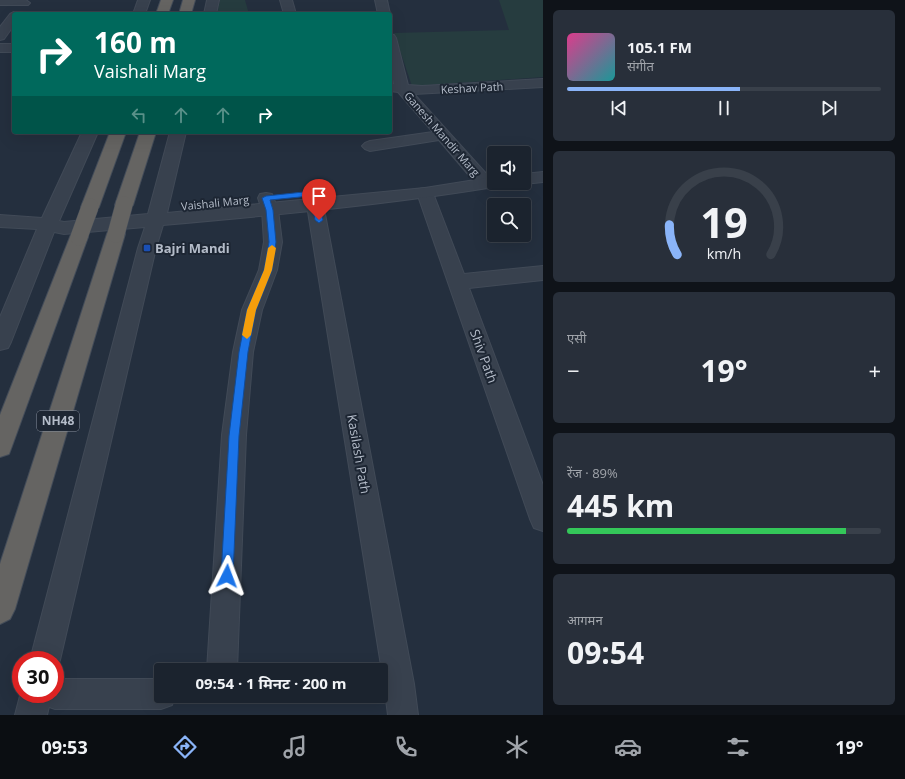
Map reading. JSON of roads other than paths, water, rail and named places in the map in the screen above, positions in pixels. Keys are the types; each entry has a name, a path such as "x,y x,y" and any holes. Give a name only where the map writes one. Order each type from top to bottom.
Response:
{"highway":[{"path":"163,12 167,0"},
{"path":"186,12 189,0"},
{"path":"0,446 117,134"},
{"name":"NH48","path":"0,609 124,205 147,134"}],"street":[{"path":"140,12 144,0"},
{"path":"210,12 213,0"},
{"path":"286,0 289,12"},
{"path":"381,0 384,12"},
{"path":"0,2 25,1"},
{"path":"17,12 25,1"},
{"path":"0,36 12,19"},
{"path":"0,48 12,48"},
{"name":"Ganesh Mandir Marg","path":"392,55 396,88 487,177"},
{"name":"Keshav Path","path":"396,88 422,90 543,84"},
{"path":"0,342 43,222 89,134"},
{"path":"47,651 146,248 157,214 177,134"},
{"path":"370,146 443,135"},
{"path":"531,166 543,165"},
{"name":"Vaishali Marg","path":"0,221 43,222 64,228 157,214 314,199 425,193 487,177"},
{"name":"Vaishali Marg","path":"314,199 376,187 487,177"},
{"path":"531,178 543,177"},
{"name":"Shiv Path","path":"425,193 543,519"},
{"name":"Kasilash Path","path":"314,199 390,685 403,715"},
{"path":"222,663 234,436 243,352 250,317 268,270 273,242 268,204"},
{"path":"457,282 543,273"},
{"path":"64,694 154,694"},
{"path":"31,715 34,703"}],"place":[{"name":"Bajri Mandi","path":"147,248"}]}
